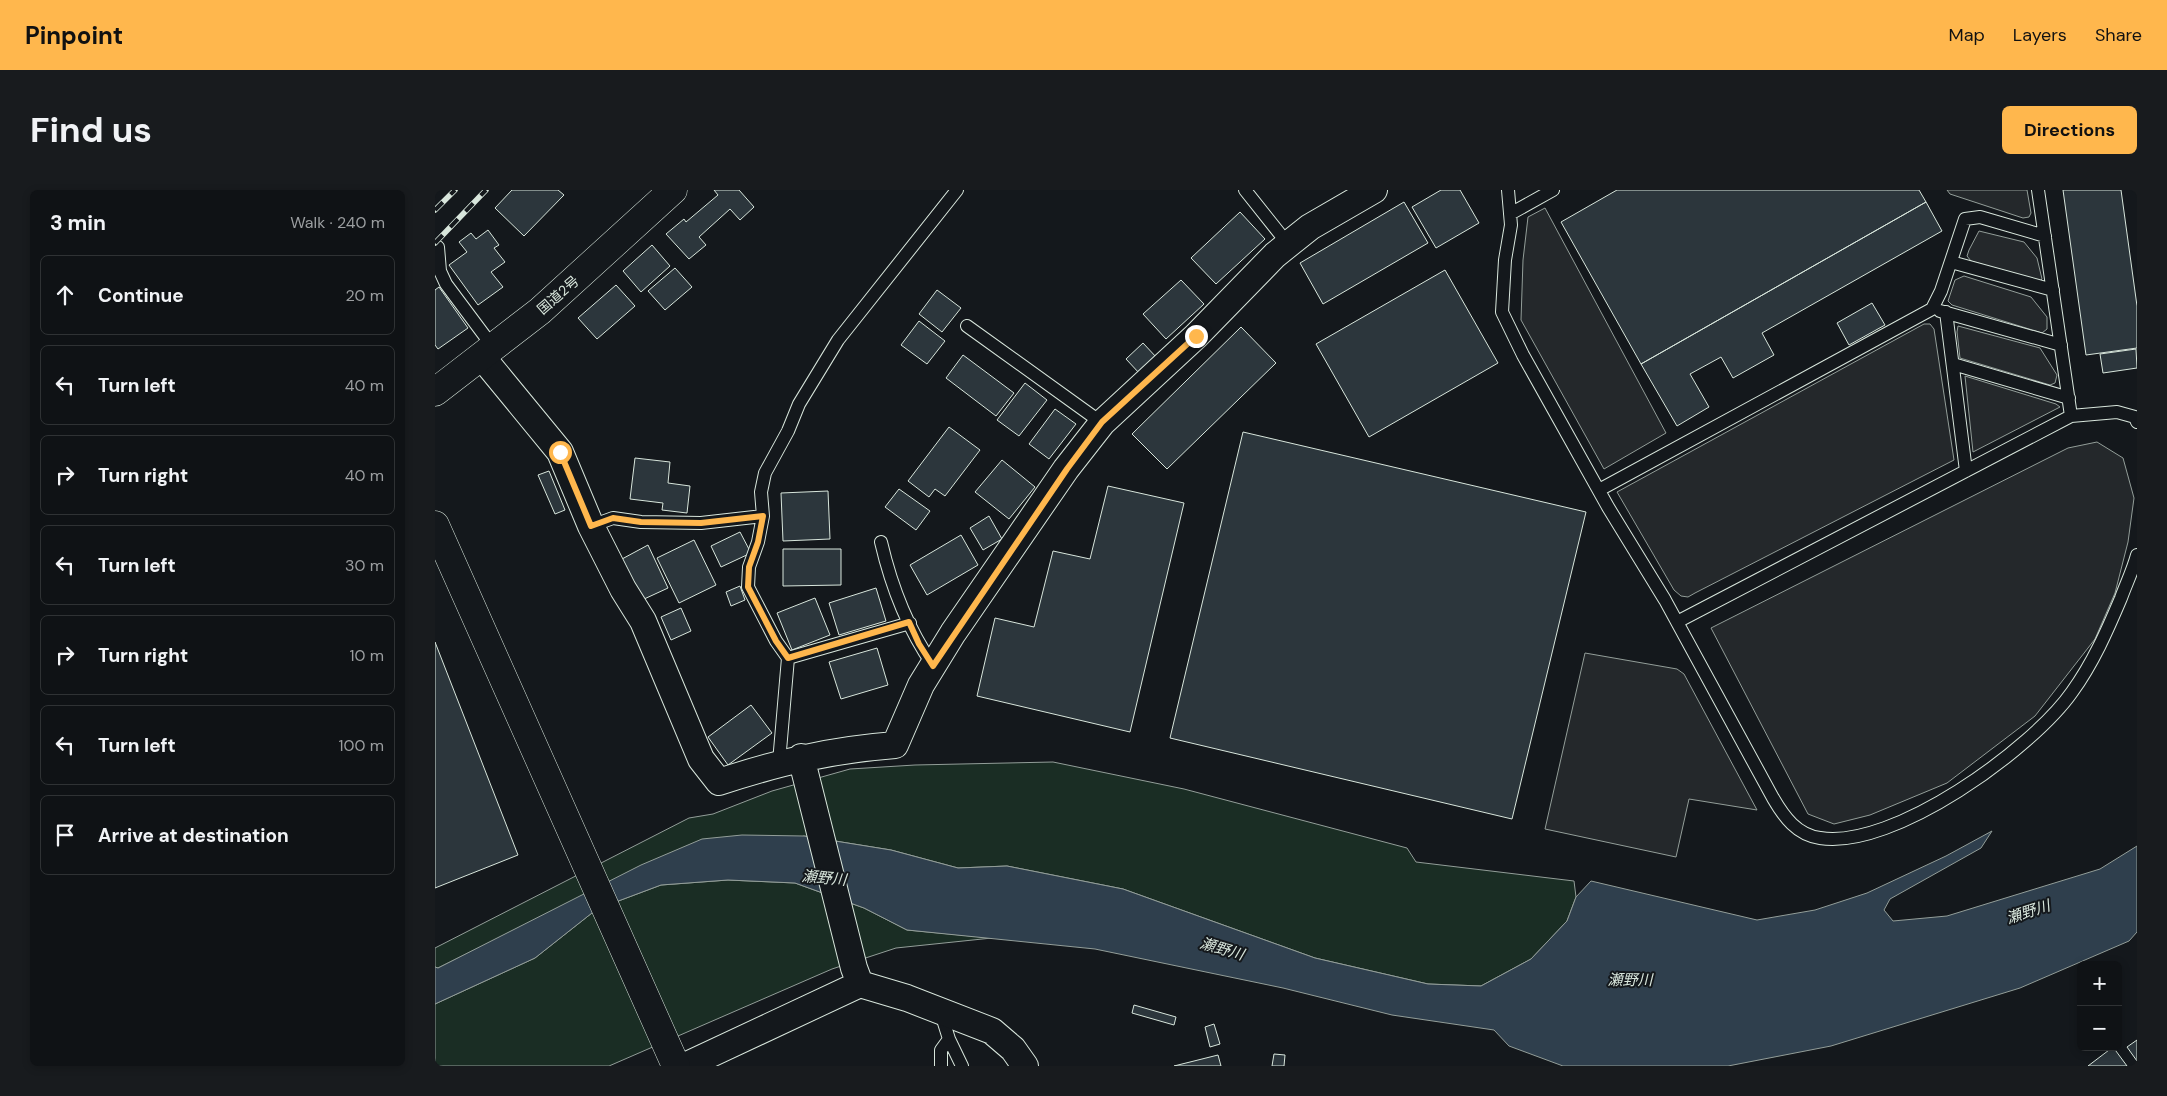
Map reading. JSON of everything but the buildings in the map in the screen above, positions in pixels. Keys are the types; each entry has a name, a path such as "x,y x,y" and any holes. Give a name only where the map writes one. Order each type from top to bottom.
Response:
{"main road":[{"name":"国道2号","path":"435,392 546,306 673,190"},
{"path":"435,525 676,1066"}],"street":[{"path":"487,352 560,452 591,526 623,589 643,621 701,759 719,782 794,762 859,748 895,745 921,685 933,666 1044,501 1102,422 1196,336 1275,255 1310,227 1374,190"},
{"path":"794,762 857,976"},
{"path":"685,1066 857,976 992,1031 1013,1049 1025,1066"}],"lane":[{"path":"794,762 788,658 776,641 748,587 749,567 758,542 763,516 761,492 765,473 818,371 838,340 957,190"},
{"path":"1245,190 1288,244"},
{"path":"1508,190 1510,214 1502,290 1502,312 1523,355 1599,490 1677,622 1773,798 1787,821 1805,833 1819,838 1834,840 1885,829 1926,811 2007,756 2036,732 2071,694 2099,650 2137,555"},
{"path":"1510,214 1553,190"},
{"path":"2038,190 2071,416"},
{"path":"1599,490 1933,308 1965,219 1980,216 2045,236"},
{"path":"438,247 440,270 446,284 487,352"},
{"path":"1951,262 2053,290"},
{"path":"1933,308 2061,345"},
{"path":"1947,312 1966,471"},
{"path":"967,326 1102,422"},
{"path":"1953,364 2069,398"},
{"path":"1677,622 2071,416 2117,412 2135,417 2137,422"},
{"path":"591,526 613,518 641,522 701,523 763,516"},
{"path":"881,542 886,562 909,622 919,644 933,666"},
{"path":"788,658 909,622"},
{"path":"940,1010 949,1039 962,1066"},
{"path":"941,1066 941,1050 949,1039"}],"green space":[{"path":"1053,762 1184,789 1407,848 1416,862 1574,881 1576,897 1567,921 1531,959 1481,986 1428,984 1315,958 1123,889 1007,866 958,868 891,850 804,836 523,926 438,968 435,967 435,948 689,818 713,814 772,791 850,769 915,765"},
{"path":"728,880 795,883 864,908 907,930 992,938 896,948 832,969 609,1066 435,1066 435,1004 535,958 597,909 661,885"}],"shaded area":[{"path":"1947,190 2027,190 2031,213 2029,217 2023,218 1950,194"},
{"path":"1545,208 1666,433 1604,469 1521,320 1523,260 1528,217"},
{"path":"1979,231 2024,242 2037,258 2042,279 2039,282 1971,261 1967,256"},
{"path":"1964,276 2031,297 2047,317 2047,329 2042,333 1952,305 1948,301 1955,280"},
{"path":"1924,324 1930,324 1934,329 1954,460 1688,597 1681,596 1674,590 1617,492"},
{"path":"1958,326 2040,348 2057,375 2055,383 2050,385 1960,358"},
{"path":"1965,376 2056,404 2060,407 1973,452"},
{"path":"2097,442 2123,458 2134,498 2128,542 2115,593 2095,639 2035,716 1947,783 1870,815 1834,824 1808,814 1711,628 2068,448"},
{"path":"1585,653 1677,669 1684,674 1757,810 1689,799 1676,857 1545,829"}],"water":[{"name":"瀬野川","path":"1992,831 1981,848 1890,899 1884,910 1893,921 1947,916 2100,869 2137,846 2137,932 2129,941 2083,961 2077,961 2077,963 2020,988 1831,1046 1728,1066 1563,1066 1509,1046 1494,1030 1392,1015 1283,988 1095,949 907,930 864,908 795,883 728,880 661,885 597,909 535,958 435,1004 435,967 438,968 641,865 702,839 742,835 804,836 891,850 958,868 1007,866 1123,889 1315,958 1428,984 1481,986 1531,959 1567,921 1576,897 1591,881 1757,920 1815,910 1867,893 1946,856"}],"railway":[{"path":"435,210 455,190"},
{"path":"435,243 486,190"}],"route":[{"path":"560,452 591,526 613,518 641,522 701,523 763,516 758,542 749,567 748,587 776,641 788,658 909,622 919,644 933,666 953,633 1102,422 1196,336"}]}
